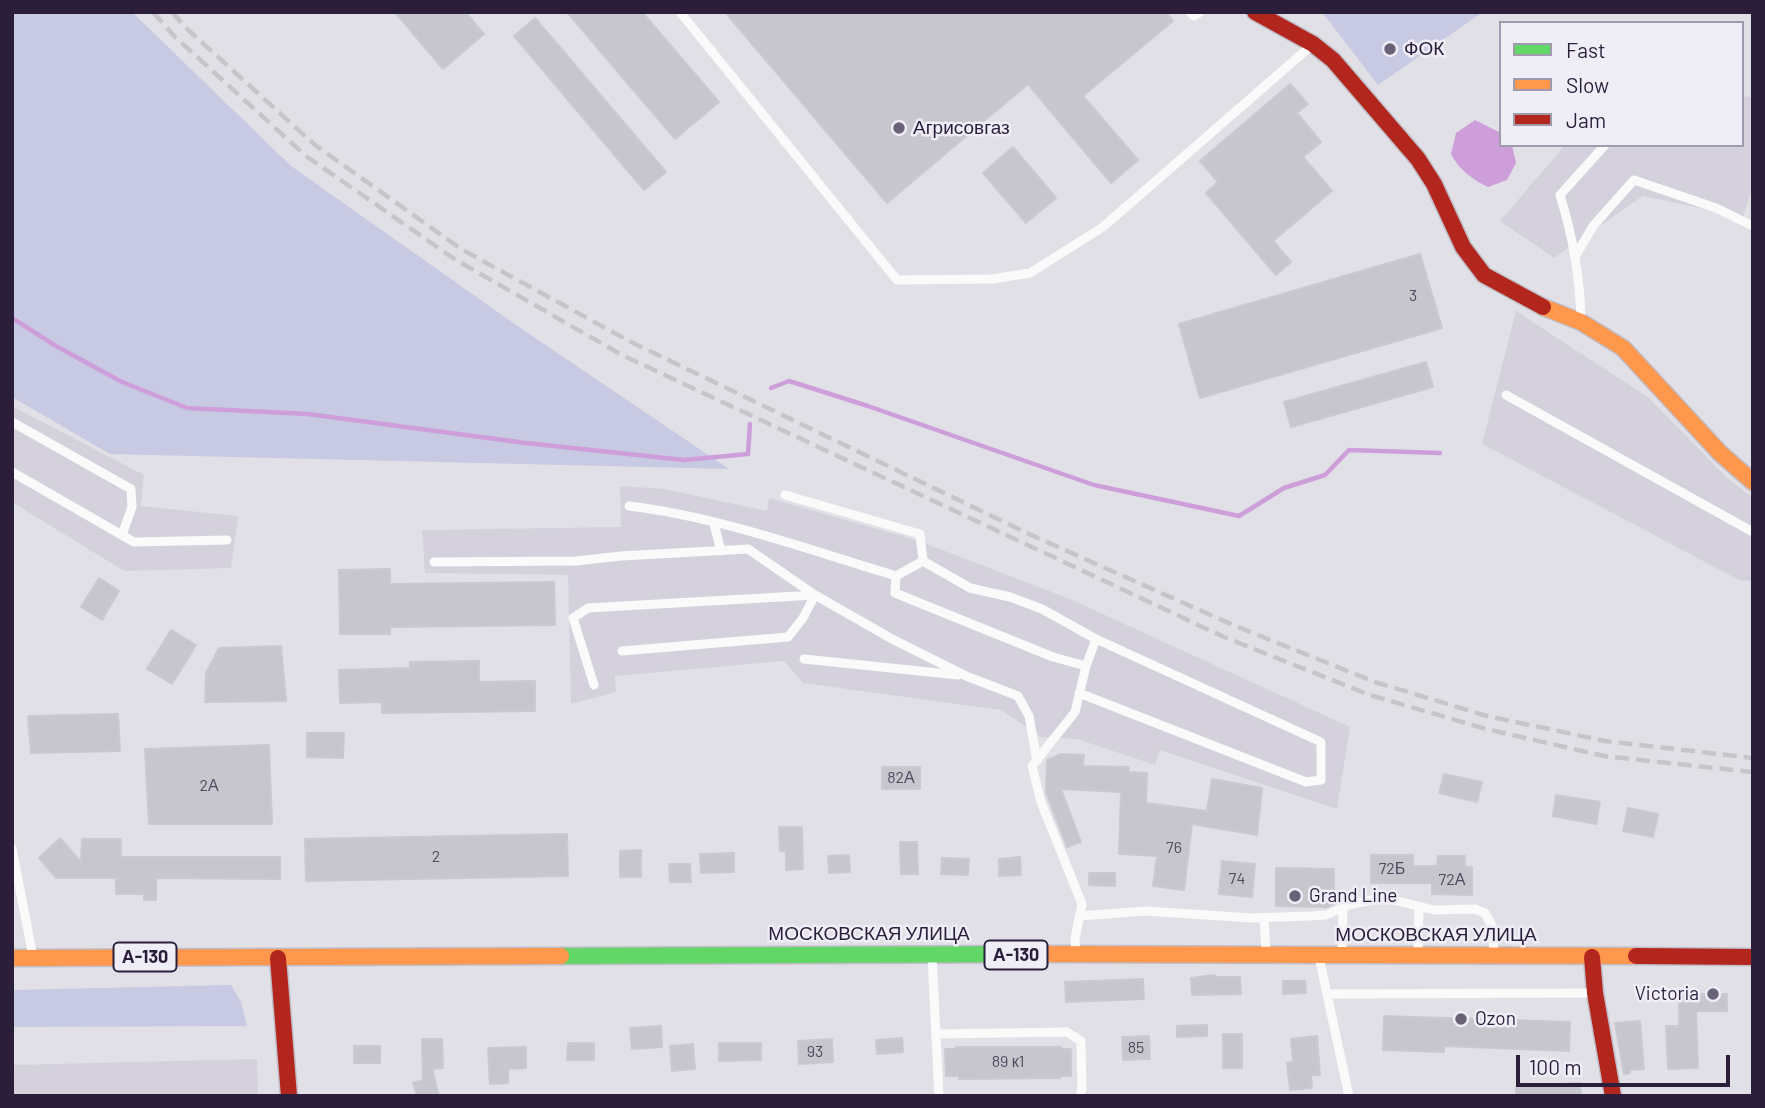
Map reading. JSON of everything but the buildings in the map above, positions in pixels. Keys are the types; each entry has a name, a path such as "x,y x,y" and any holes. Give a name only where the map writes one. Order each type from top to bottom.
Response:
{"main road":[{"path":"1255,12 1313,44 1333,60 1418,159 1434,184 1463,247 1484,275 1531,302 1581,322 1623,348 1720,453 1753,482"},
{"name":"МОСКОВСКАЯ УЛИЦА","path":"278,958 1076,954 1753,957"},
{"path":"1592,957 1595,993 1613,1096"},
{"name":"А-130","path":"12,958 278,958"},
{"path":"278,958 289,1096"}],"lane":[{"path":"680,12 897,280 992,279 1030,273 1103,227 1313,44"},
{"path":"1191,12 1194,16 1200,12"},
{"path":"1581,322 1576,255 1560,195 1603,147"},
{"path":"1576,255 1593,226 1634,180 1716,208 1753,226"},
{"path":"1506,395 1753,531"},
{"path":"12,422 131,489 132,507 122,535"},
{"path":"12,472 134,542 227,541"},
{"path":"785,495 920,534 923,561"},
{"path":"629,506 659,510 757,534 896,576 923,561"},
{"path":"714,524 721,551"},
{"path":"748,549 757,534"},
{"path":"434,562 576,561 748,549 815,595 892,639 966,676 1018,696 1029,716 1037,761"},
{"path":"923,561 970,588 1010,597 1042,609 1096,639 1321,742 1321,780 1306,782 1079,693"},
{"path":"896,576 895,593 1053,657 1086,666"},
{"path":"622,651 788,637 803,618 815,595"},
{"path":"594,685 573,618 588,608 815,595"},
{"path":"1076,954 1075,938 1082,905 1035,781 1032,766 1075,712 1086,666 1096,639"},
{"path":"804,659 966,676"},
{"path":"12,848 33,957"},
{"path":"1080,916 1146,911 1264,918 1326,915 1371,900 1393,900 1434,910 1468,908 1485,914 1492,926 1494,955"},
{"path":"1418,955 1419,907"},
{"path":"1342,955 1343,908"},
{"path":"1264,918 1266,955"},
{"path":"932,955 939,1096"},
{"path":"1319,955 1349,1096"},
{"path":"1328,994 1595,993"},
{"path":"936,1034 1067,1032 1081,1041 1080,1096"}],"shaded area":[{"path":"12,12 132,12 291,166 519,327 729,469 110,454 12,397"},
{"name":"ФОК","path":"1322,12 1483,12 1378,85"},
{"path":"1744,96 1753,98 1753,184 1743,217 1643,196 1554,258 1500,221 1563,147 1744,147"},
{"path":"1475,120 1499,132 1499,147 1512,147 1516,163 1507,180 1488,187 1466,174 1451,154 1456,133"},
{"path":"1516,311 1649,398 1727,478 1753,498 1753,581 1739,580 1482,444"},
{"path":"12,406 144,475 141,506 238,516 231,568 124,571 12,502"},
{"path":"620,486 664,489 767,511 769,498 919,541 1070,599 1350,727 1337,809 1160,750 1155,765 1077,739 1041,737 1001,710 803,683 784,661 615,676 616,692 571,704 568,575 425,573 422,530 621,527"},
{"path":"231,985 241,1002 247,1026 12,1027 12,990"},
{"path":"257,1059 258,1096 12,1096 12,1065"}],"waterway":[{"path":"12,318 122,382 187,408 308,414 526,443 684,460 748,454 750,424"},
{"path":"771,388 789,381 1094,485 1239,516 1284,488 1325,475 1349,450 1440,453"}],"railway":[{"path":"153,12 174,36 306,156 456,260 622,355 1224,637 1370,695 1486,729 1604,756 1753,772"},
{"path":"172,12 186,28 315,145 461,249 629,341 1029,534 1233,625 1375,682 1487,716 1605,741 1753,758"}],"traffic: fast":[{"path":"561,956 1043,954"}],"traffic: slow":[{"path":"1543,307 1581,322 1623,348 1720,453 1753,482"},
{"path":"1043,954 1636,956"},
{"path":"12,958 561,956"}],"traffic: jam":[{"path":"1255,12 1313,44 1333,60 1418,159 1434,184 1463,247 1484,275 1543,307"},
{"path":"1636,956 1753,957"},
{"path":"1592,957 1595,993 1613,1096"},
{"path":"278,958 289,1096"}],"place":[{"name":"ФОК","path":"1390,49"},
{"name":"Агрисовгаз","path":"899,128"},
{"name":"Grand Line","path":"1295,896"},
{"name":"Victoria","path":"1713,994"},
{"name":"Ozon","path":"1461,1019"}]}
